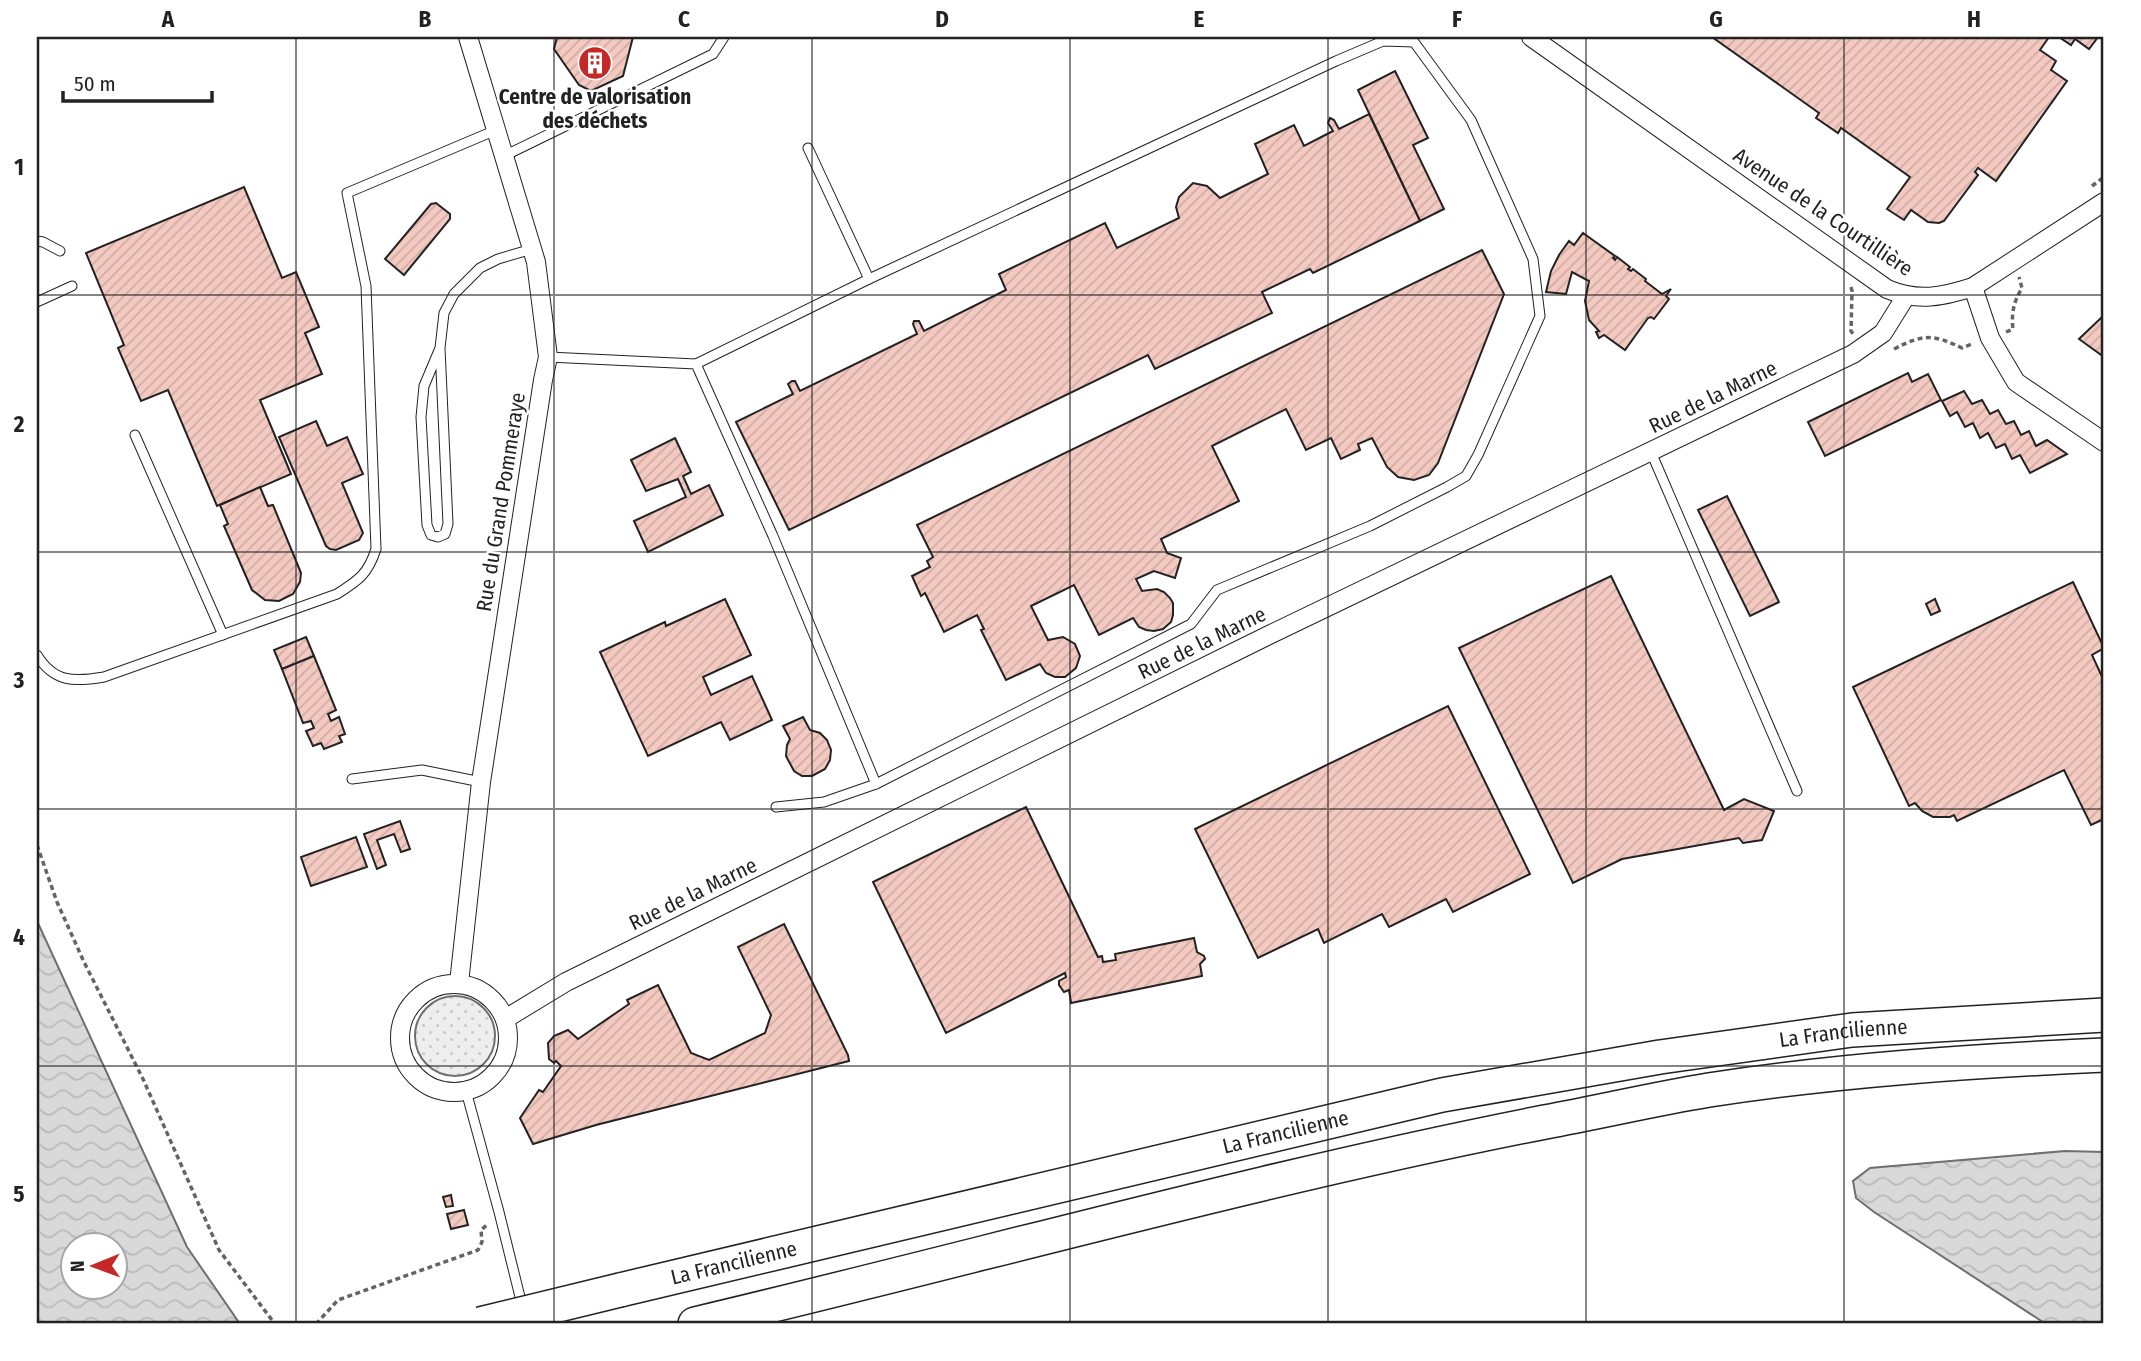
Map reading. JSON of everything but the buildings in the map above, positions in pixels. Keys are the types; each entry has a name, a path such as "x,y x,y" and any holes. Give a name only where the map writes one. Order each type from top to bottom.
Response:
{"highway":[{"path":"1979,1021 2009,996 2104,991"},
{"name":"La Francilienne","path":"480,1324 1442,1096 1660,1057 1852,1030 2104,1015"},
{"name":"La Francilienne","path":"695,1324 1218,1194 1451,1141 1708,1091 1887,1070 2008,1059 2104,1055"}],"street":[{"name":"Rue du Grand Pommeraye","path":"458,983 481,782 548,357 536,262 468,37"},
{"name":"Avenue de la Courtillière","path":"1531,37 1887,289 1906,296 1948,295 1973,287 2104,202"},
{"path":"1973,287 1990,338 2016,382 2104,442"},
{"name":"Rue de la Marne","path":"505,1019 566,982 729,901 1256,641 1861,350 1883,332 1906,296"},
{"path":"458,983 487,994 498,1005 505,1019 508,1037 501,1063 483,1084 466,1091 447,1092 429,1086 414,1075 404,1059 399,1041 401,1023 410,1006 423,992 440,985 458,983"}],"lane":[{"path":"504,156 713,54 723,37"},
{"path":"548,357 696,364 869,279 1383,41 1417,39 1471,120 1533,259 1540,316 1466,476 1370,526 1217,590 1191,624 876,784 824,802 776,807"},
{"path":"37,655 45,669 62,678 80,681 104,677 337,594 358,581 371,566 376,549 366,286 347,193 496,130"},
{"path":"808,148 869,279"},
{"path":"37,241 60,251"},
{"path":"440,348 424,386 421,417 427,525 431,535 438,537 445,534 448,524 440,348 444,313 454,294 480,268 498,259 532,249"},
{"path":"37,302 72,286"},
{"path":"696,364 773,536 876,784"},
{"path":"135,435 223,635"},
{"path":"1651,452 1797,790"},
{"path":"352,779 422,770 481,782"},
{"path":"466,1091 527,1324"}],"path":[{"path":"37,845 57,902 143,1079 219,1250 275,1324"},
{"path":"317,1324 338,1300 478,1250 482,1242 481,1230 494,1223 499,1212"}],"shaded area":[{"path":"447,996 463,996 484,1007 495,1028 495,1044 484,1065 463,1076 447,1076 433,1070 421,1058 415,1044 415,1028 421,1014 433,1002"}],"water":[{"path":"37,921 187,1247 240,1324 37,1324"},
{"path":"2065,1151 2104,1152 2104,1324 2046,1324 1856,1198 1853,1181 1870,1168"}],"place":[{"name":"Centre de valorisation des déchets","path":"595,63"}]}
